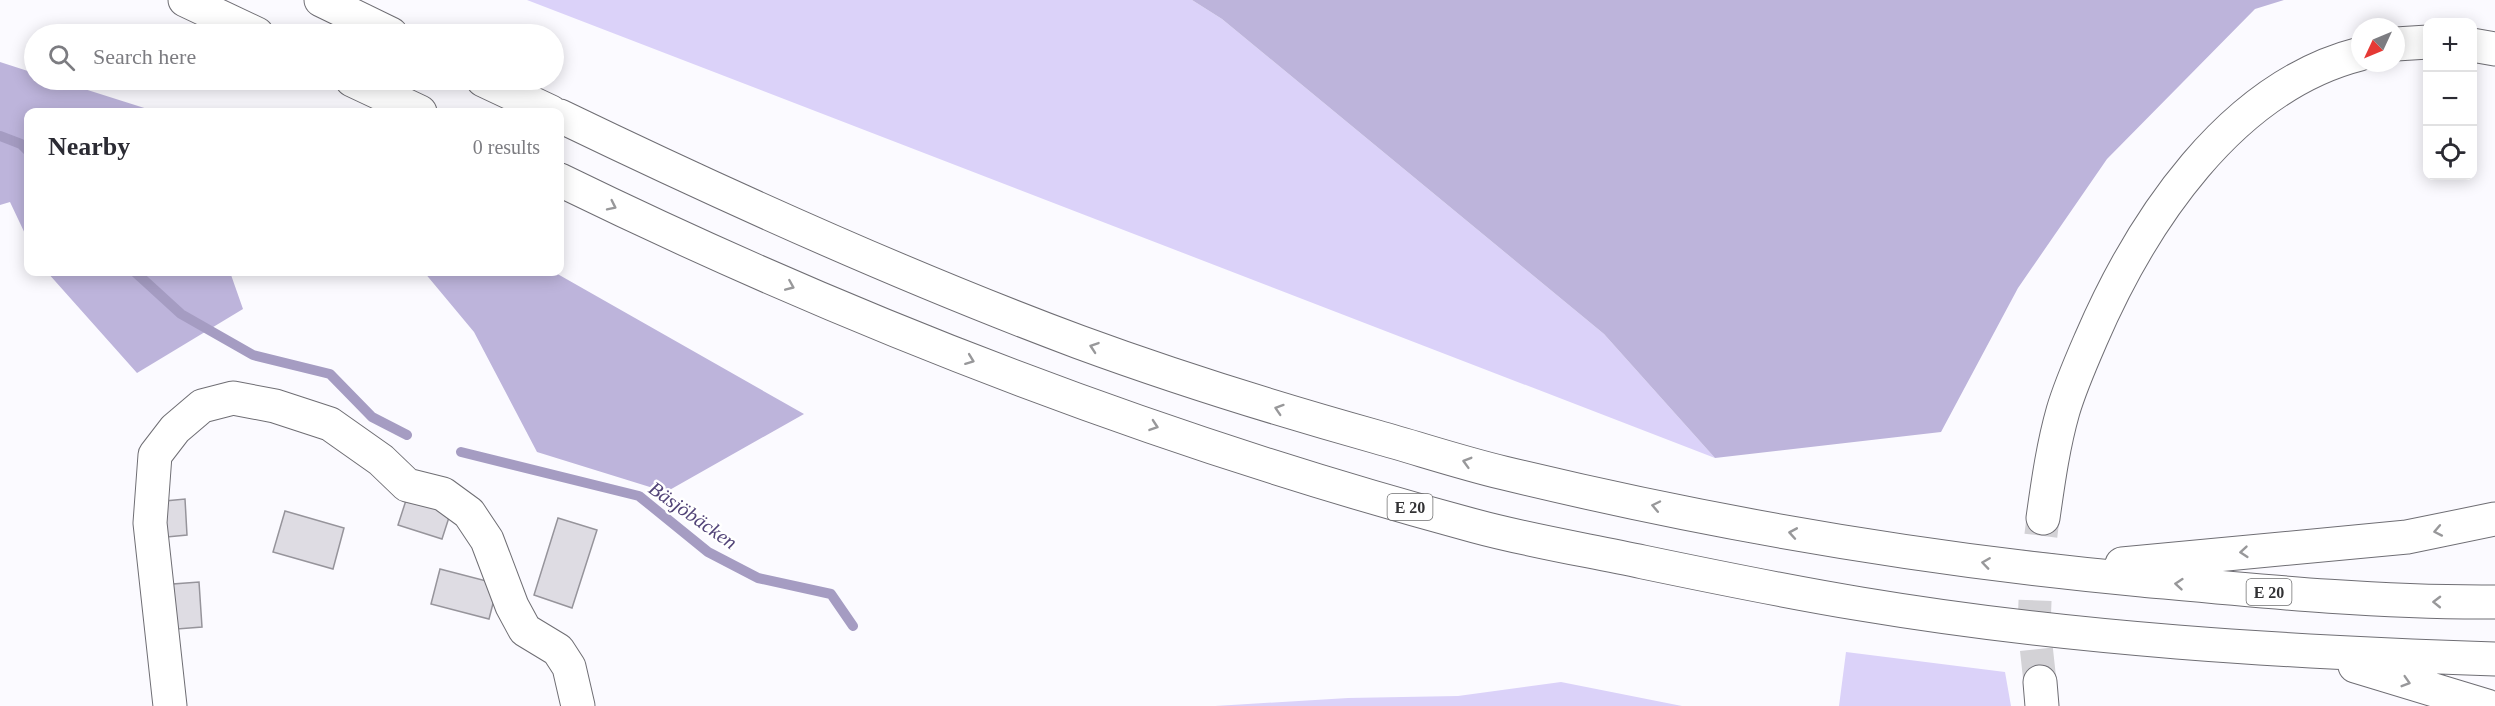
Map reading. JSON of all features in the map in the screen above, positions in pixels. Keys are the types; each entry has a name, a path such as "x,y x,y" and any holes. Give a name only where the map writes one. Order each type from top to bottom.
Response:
{"main road":[{"path":"185,0 236,24"},
{"path":"321,0 370,24"},
{"path":"2405,43 2423,42"},
{"path":"2477,46 2495,50"},
{"path":"2043,518 2051,467 2064,411 2107,303 2134,251 2201,158 2243,117 2294,80 2351,56"},
{"path":"373,90 411,108"},
{"path":"505,90 543,108"},
{"name":"E 20","path":"564,118 698,183 930,284 1084,344 1282,410 1502,472 1714,519 1871,547 2044,571 2265,592 2432,602 2495,602"},
{"name":"E 20","path":"564,182 680,239 908,337 1074,399 1275,467 1479,527 1863,605 2045,629 2310,653 2495,660"},
{"path":"170,706 150,523 155,455 175,429 202,406 233,398 275,406 330,424 381,460 407,485 443,494 469,513 487,540 512,606 525,630 558,650 569,667 578,706"},
{"path":"2044,571 2407,537 2495,519"},
{"path":"2310,653 2487,706"}],"shaded area":[{"path":"527,0 1192,0 1222,19 1604,334 1715,458"},
{"path":"1192,0 2284,0 2255,9 2107,159 2018,288 1941,432 1715,458 1604,334 1222,19"},
{"path":"0,62 24,70 24,90 88,90 144,108 24,108 24,232 10,202 0,205"},
{"path":"51,276 231,276 243,309 137,373"},
{"path":"427,276 561,276 804,414 666,492 537,452 474,332"},
{"path":"1846,652 2005,672 2011,706 1839,706"},
{"path":"1561,682 1682,706 1215,706 1348,698 1458,696"}],"building":[{"path":"409,491 453,505 442,539 398,525"},
{"path":"185,499 187,535 167,537 165,501"},
{"path":"285,511 344,528 333,569 273,552"},
{"path":"558,518 597,530 572,608 534,595"},
{"path":"440,569 498,584 489,619 431,604"},
{"path":"199,582 202,627 177,629 173,584"}],"waterway":[{"name":"Bäsjöbäcken","path":"0,136 24,147"},
{"name":"Bäsjöbäcken","path":"139,276 181,314 253,355 330,374 372,417 407,435"},
{"name":"Bäsjöbäcken","path":"461,452 639,496 708,552 758,578 831,594 853,626"}],"tunnel":[{"path":"2040,682 2034,627 2036,576 2043,518"}]}
